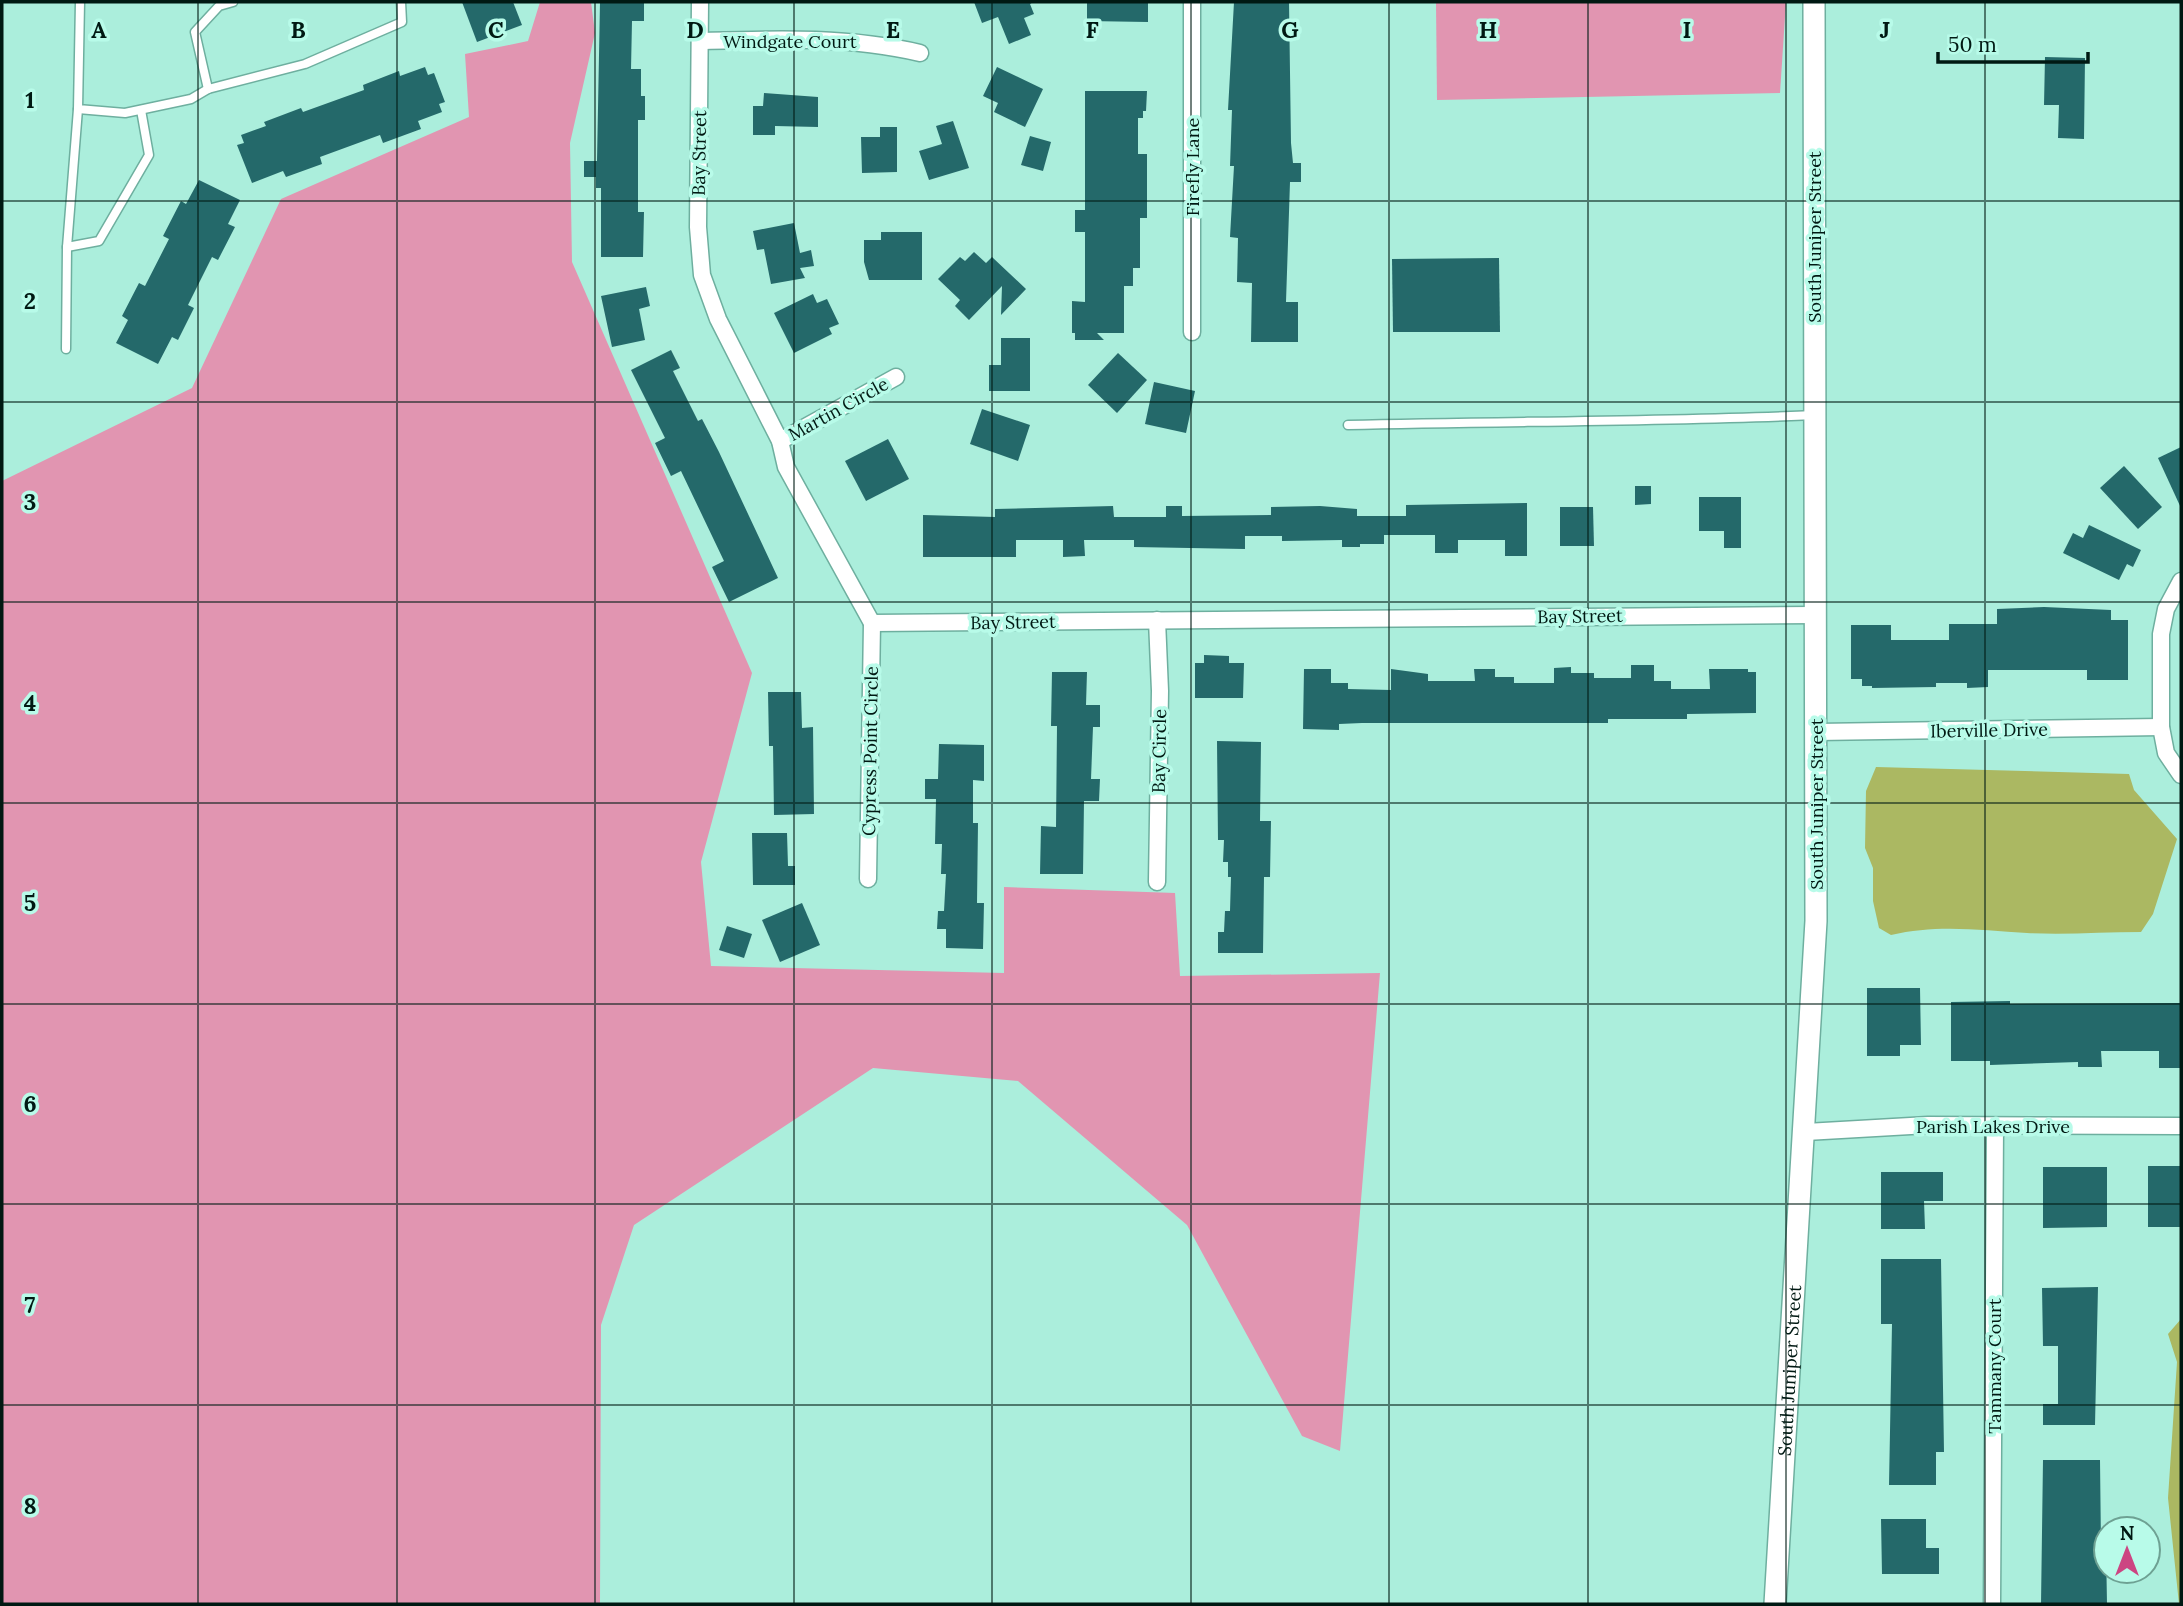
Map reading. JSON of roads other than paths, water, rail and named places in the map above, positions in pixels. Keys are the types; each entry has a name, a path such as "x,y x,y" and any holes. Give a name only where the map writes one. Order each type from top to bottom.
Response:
{"street":[{"name":"Bay Street","path":"700,2 698,227 702,275 718,319 780,441 786,467 872,623 1815,615"},
{"name":"Firefly Lane","path":"1192,2 1192,332"},
{"name":"South Juniper Street","path":"1775,1604 1816,921 1814,2"},
{"name":"Windgate Court","path":"701,41 844,40 876,43 920,53"},
{"name":"Martin Circle","path":"780,441 896,377"},
{"path":"2181,581 2166,609 2161,634 2161,727 2166,753 2181,775"},
{"name":"Bay Circle","path":"1157,620 1160,691 1157,882"},
{"name":"Cypress Point Circle","path":"868,879 872,623"},
{"name":"Iberville Drive","path":"1817,732 2161,727"},
{"name":"Parish Lakes Drive","path":"1805,1132 1928,1125 2181,1126"},
{"name":"Tammany Court","path":"1992,1604 1995,1127"}],"lane":[{"path":"66,349 67,247 78,109 80,2"},
{"path":"208,89 195,32 219,6 233,2"},
{"path":"78,109 125,113 141,110 191,99 208,89 305,64 402,22 401,2"},
{"path":"67,247 99,241 149,155 141,110"},
{"path":"1348,425 1513,420 1640,421 1815,415"}]}
